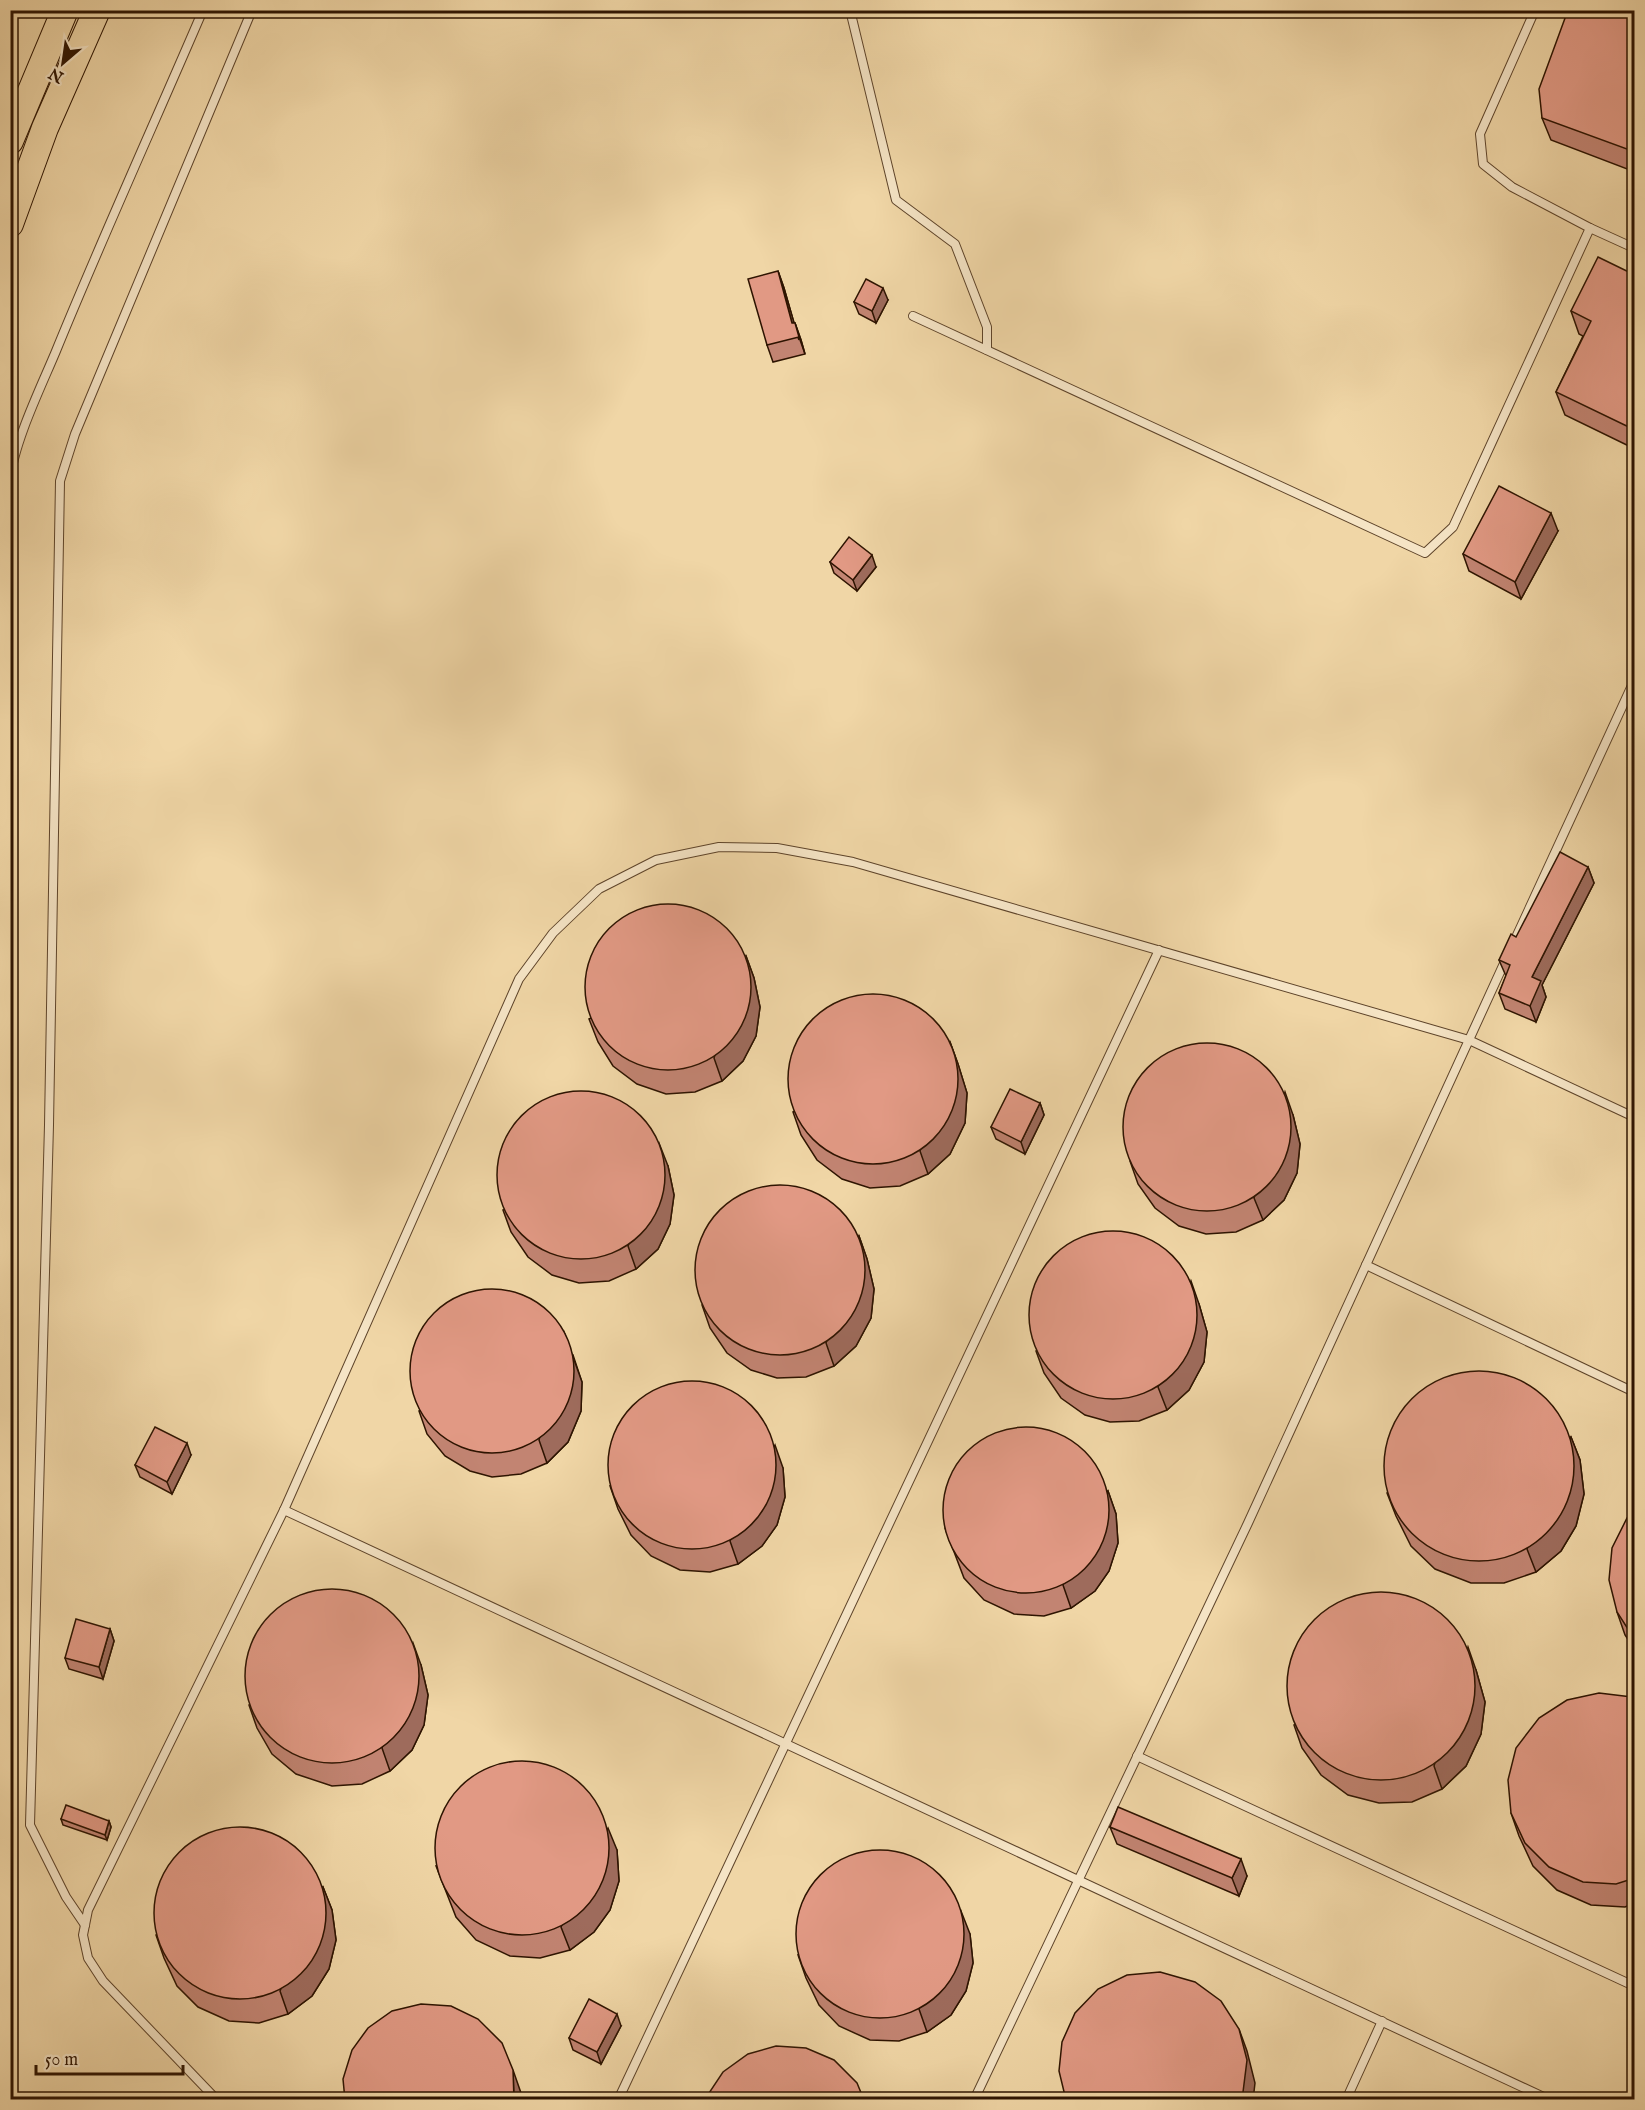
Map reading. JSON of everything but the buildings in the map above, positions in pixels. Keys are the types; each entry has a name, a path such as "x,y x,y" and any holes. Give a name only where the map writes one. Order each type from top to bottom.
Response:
{"highway":[{"path":"10,141 64,10"},
{"path":"10,224 45,128 97,10"}],"lane":[{"path":"10,480 11,470 25,428 65,329 203,10"},
{"path":"85,1925 66,1897 30,1825 49,1113 60,481 75,434 252,10"},
{"path":"850,10 896,200 956,244 987,327 987,350"},
{"path":"1535,10 1480,134 1483,164 1512,187 1590,228 1635,248"},
{"path":"913,316 1425,553 1453,527 1590,228"},
{"path":"974,2100 1248,1523 1635,681"},
{"path":"218,2100 103,1981 88,1958 83,1935 88,1910 284,1510 519,980 553,933 599,889 656,860 719,847 777,848 853,862 1469,1040 1635,1117"},
{"path":"618,2100 1159,950"},
{"path":"1366,1265 1635,1392"},
{"path":"284,1510 1550,2100"},
{"path":"1137,1756 1635,1986"},
{"path":"1346,2100 1382,2021"}]}
